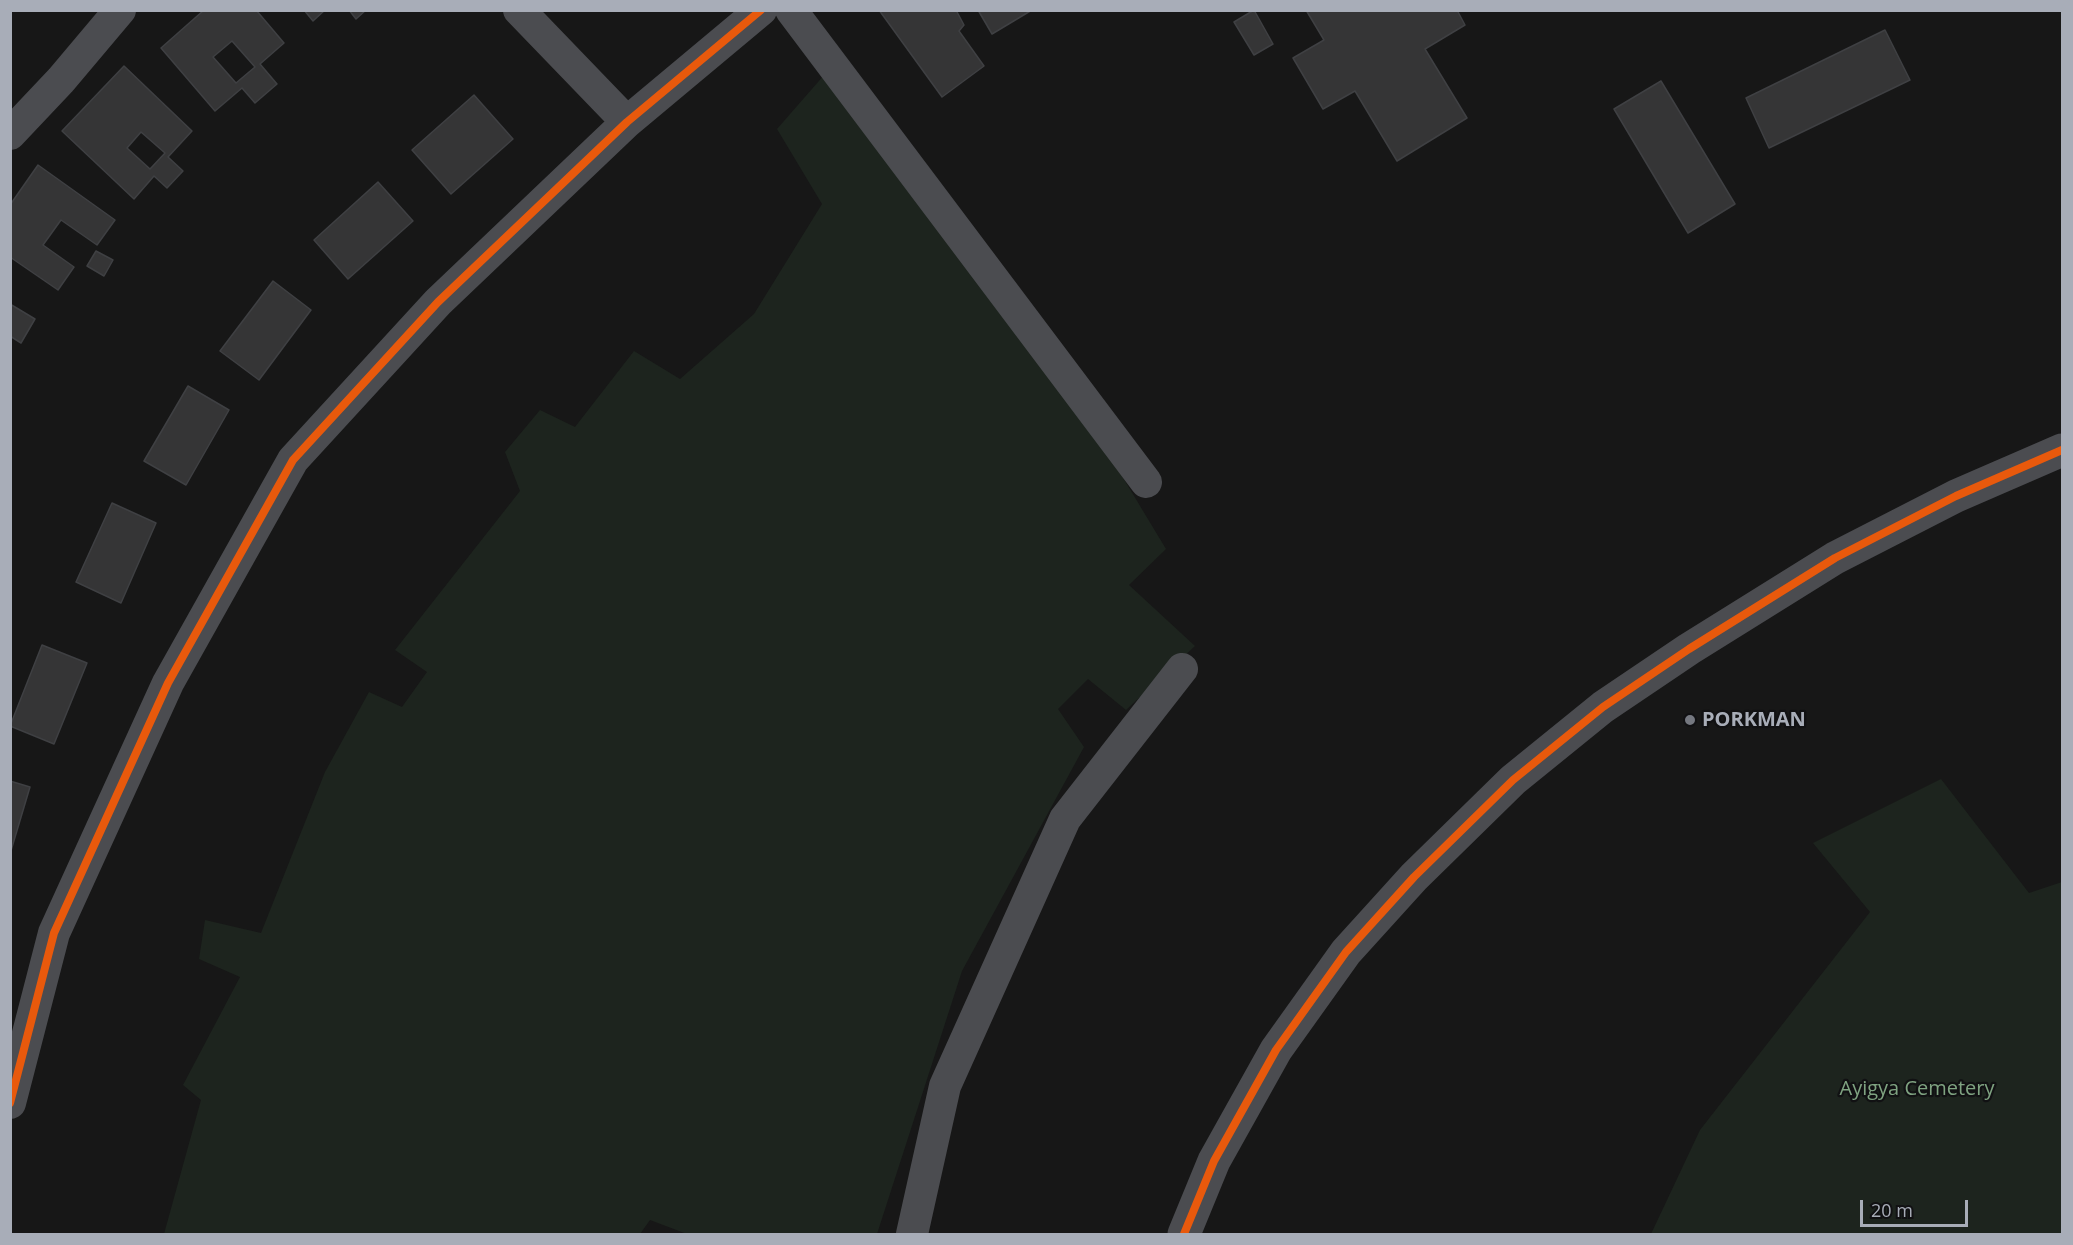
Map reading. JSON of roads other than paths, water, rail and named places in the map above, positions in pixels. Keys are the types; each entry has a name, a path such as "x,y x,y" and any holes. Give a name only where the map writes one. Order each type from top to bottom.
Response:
{"street":[{"path":"10,135 120,10"},
{"path":"519,10 627,122"},
{"path":"10,1103 54,933 168,683 292,460 438,302 627,122 761,10"},
{"path":"791,10 1146,482"},
{"path":"1184,1234 1214,1161 1276,1050 1346,952 1414,877 1513,780 1603,707 1689,649 1835,558 1956,496 2062,450"},
{"path":"912,1234 945,1086 1065,819 1182,669"}],"place":[{"name":"PORKMAN","path":"1690,720"}],"park label":[{"name":"Ayigya Cemetery","path":"1917,1089"}]}
